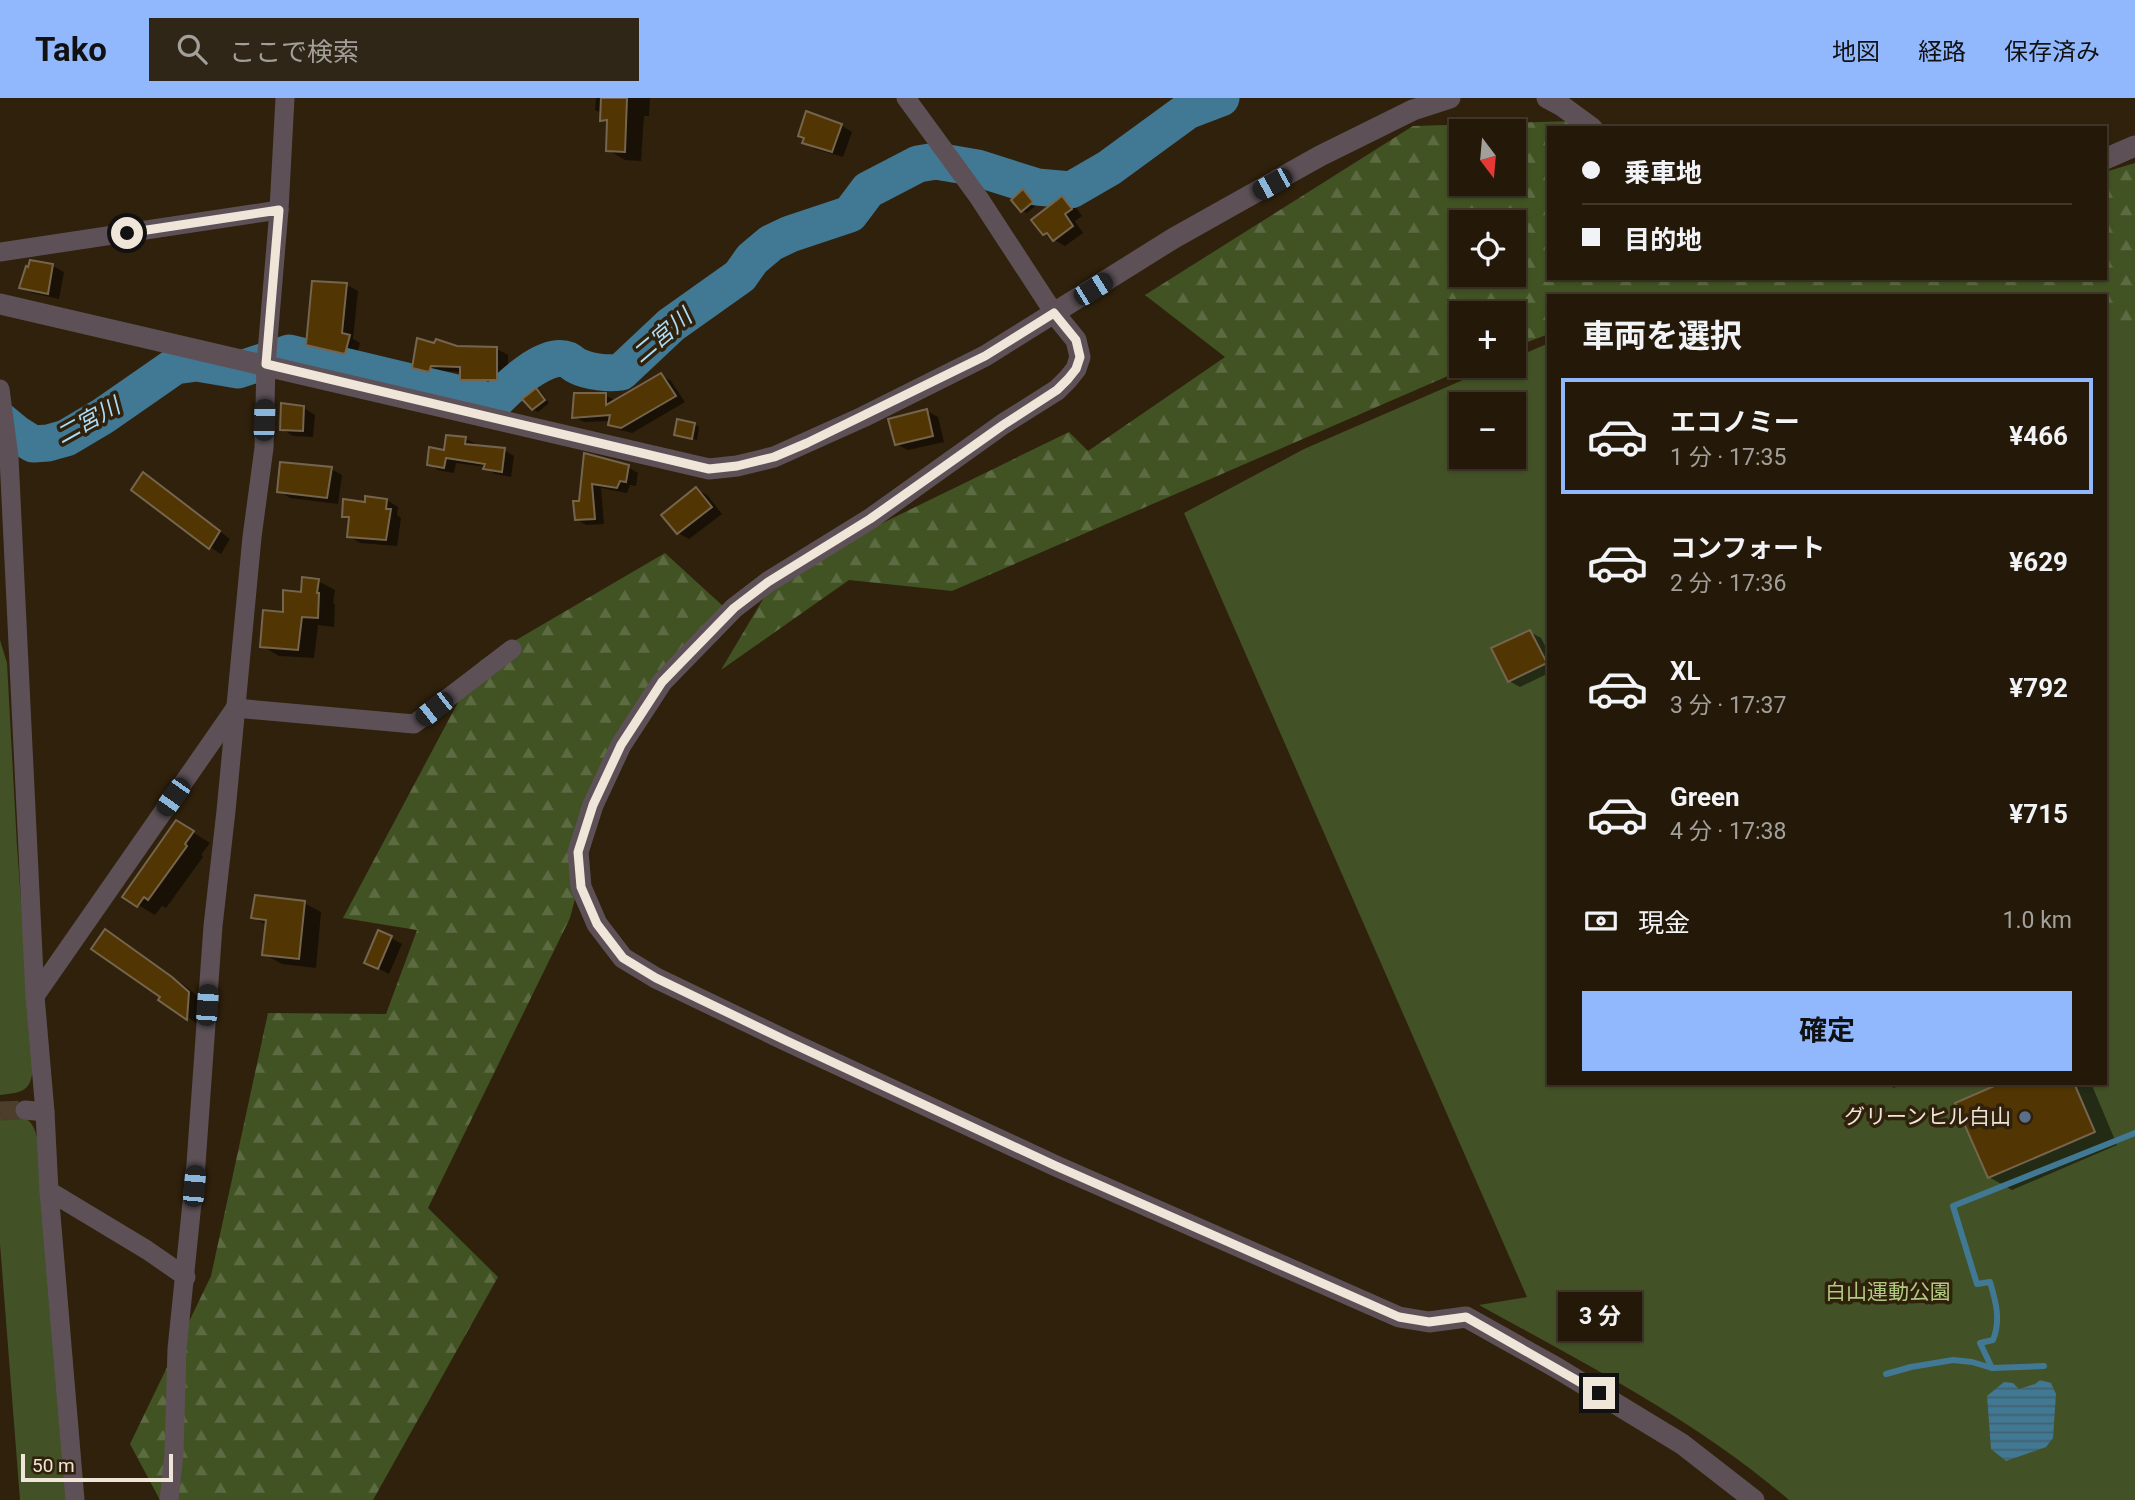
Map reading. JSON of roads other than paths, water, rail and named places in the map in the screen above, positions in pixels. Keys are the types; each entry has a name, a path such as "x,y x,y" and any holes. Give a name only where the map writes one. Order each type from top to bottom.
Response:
{"street":[{"path":"169,1500 174,1454 177,1349 196,1164 213,926 252,537 264,448 266,364 285,98"},
{"path":"906,98 979,198 1054,313 1076,340 1080,357 1076,369 1057,390 870,519 768,582 734,608 662,682 621,745 593,805 578,852 581,887 597,924 623,958 656,978 1056,1166 1399,1317 1429,1322 1466,1317 1557,1368 1682,1444 1754,1500"},
{"path":"0,304 709,469 737,466 774,457 807,443 985,356 1174,238 1321,156 1413,110 1450,98"},
{"path":"1547,98 1589,126"},
{"path":"2107,158 2135,146"},
{"path":"0,252 279,210"},
{"path":"0,389 5,451 8,624 35,996 35,1111 49,1191 75,1500"},
{"path":"235,708 414,724 512,649"},
{"path":"35,996 235,708"},
{"path":"49,1191 147,1250 186,1277"}],"water":[{"path":"2040,1380 2051,1383 2056,1394 2053,1438 2046,1447 2006,1461 1991,1449 1987,1396 2004,1382 2013,1383 2019,1389"}],"waterway":[{"name":"二宮川","path":"0,420 33,444 48,443 66,438 103,416 175,366 197,363 238,370 289,353 494,402 528,372 549,361 568,360 576,366 593,371 621,372 671,325 740,276 752,259 771,243 850,214 868,190 918,164 936,161 977,168 1037,187 1071,190 1109,168 1187,111 1221,98"},
{"path":"1992,1368 1980,1343 1993,1340 1997,1318 1994,1297 1990,1282 1977,1284 1953,1206 2135,1133"},
{"path":"1886,1374 1953,1360 1992,1368 2044,1366"}],"tunnel":[{"path":"0,1111 25,1110"}],"place":[{"name":"グリーンヒル白山","path":"2025,1117"}],"park label":[{"name":"白山運動公園","path":"1888,1292"}]}
